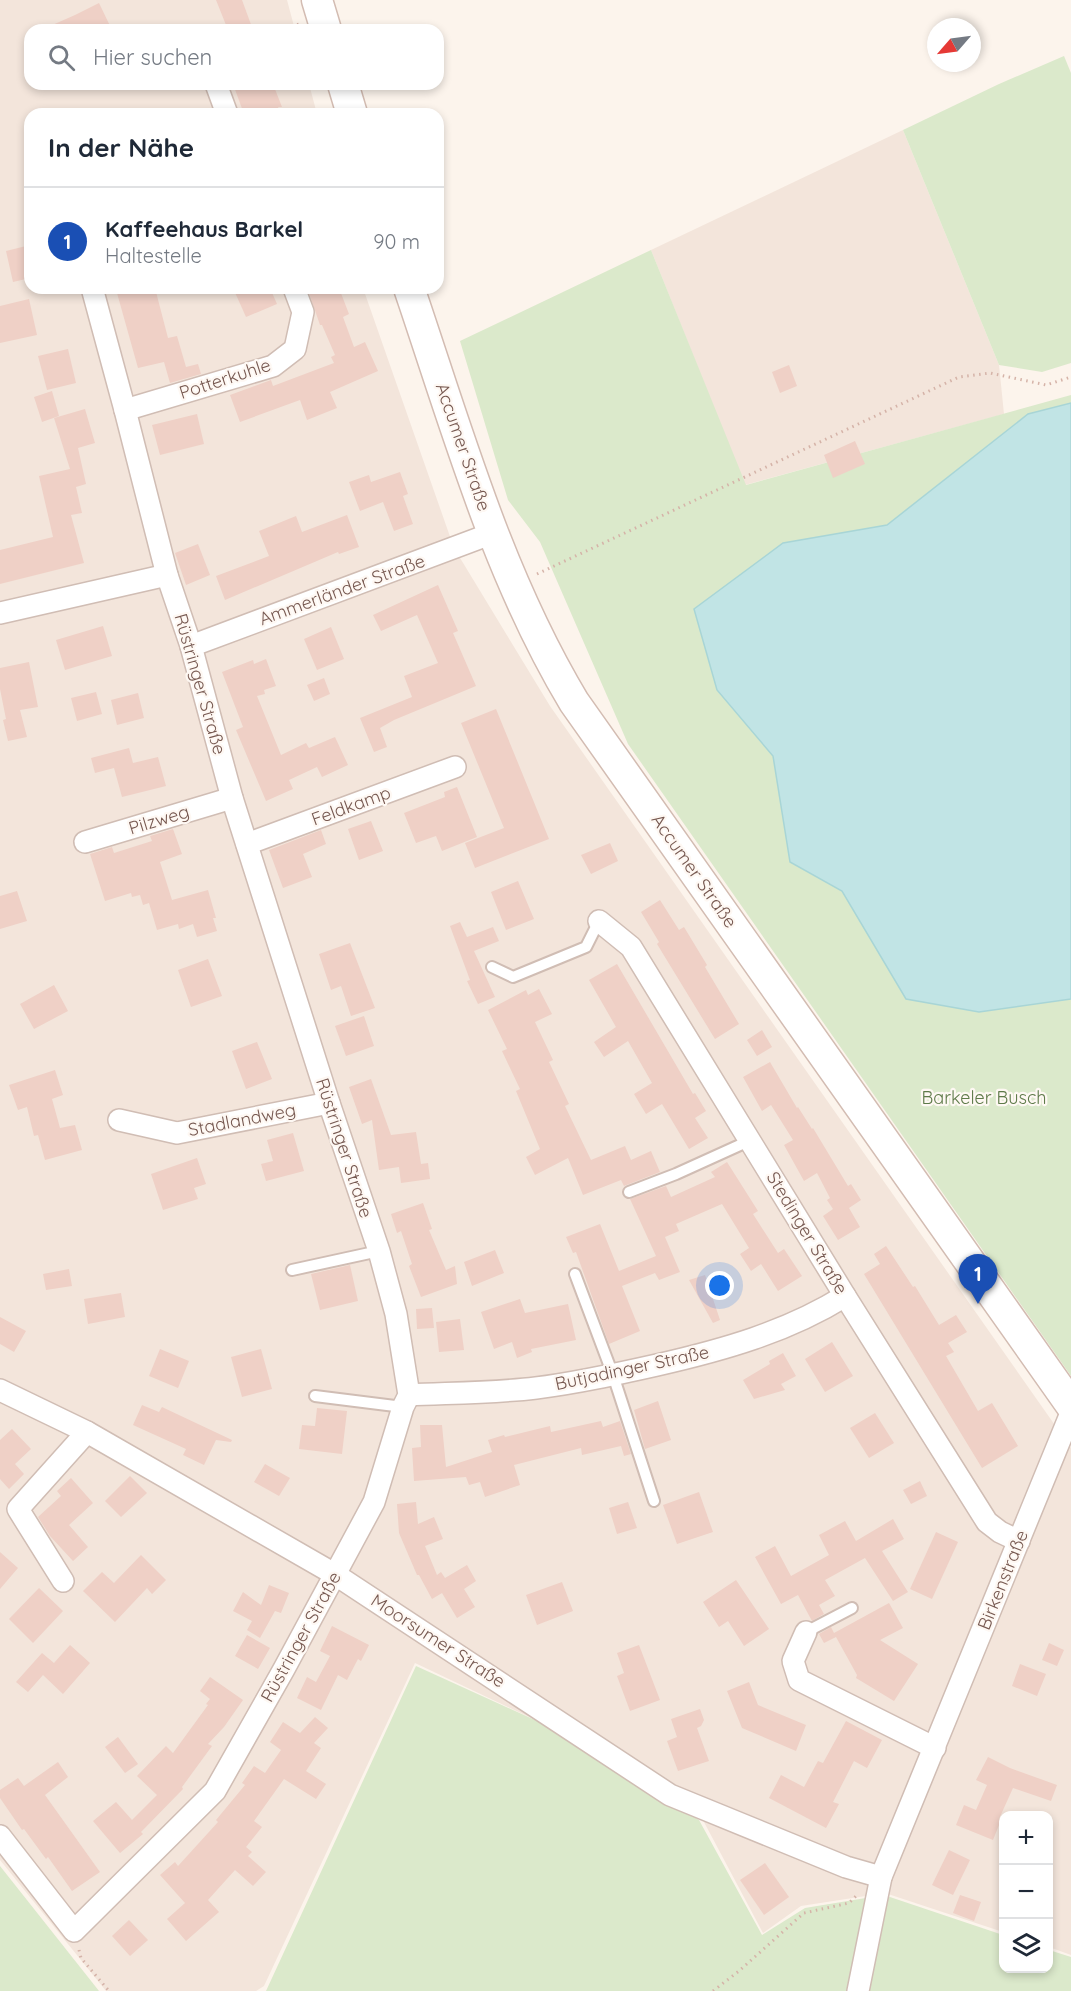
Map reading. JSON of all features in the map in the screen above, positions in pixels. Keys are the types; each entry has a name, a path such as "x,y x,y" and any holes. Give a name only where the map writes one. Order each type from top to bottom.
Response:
{"street":[{"path":"218,90 225,108"},
{"path":"345,90 350,108"},
{"name":"Rüstringer Straße","path":"74,1931 215,1791 336,1575 374,1502 406,1401 396,1314 379,1251 329,1103 232,798 191,646 167,575 94,294"},
{"name":"Potterkuhle","path":"125,410 273,366 295,349 303,312 296,294"},
{"name":"Accumer Straße","path":"411,294 492,533 540,642 574,702 1071,1405"},
{"name":"Ammerländer Straße","path":"191,646 492,533"},
{"path":"0,613 167,575"},
{"name":"Feldkamp","path":"247,844 455,767"},
{"name":"Pilzweg","path":"85,842 232,798"},
{"name":"Stedinger Straße","path":"599,921 631,947 987,1522 1000,1532 1019,1541"},
{"name":"Stadlandweg","path":"120,1120 177,1133 329,1103"},
{"name":"Butjadinger Straße","path":"406,1401 536,1388 613,1375 698,1356 755,1340 826,1308 845,1296"},
{"name":"Moorsumer Straße","path":"0,1390 87,1432 336,1575 670,1795 846,1867 881,1877"},
{"name":"Birkenstraße","path":"858,1991 881,1877 1071,1413"},
{"path":"63,1581 18,1509 87,1432"},
{"path":"806,1632 793,1661 800,1680 935,1748"},
{"path":"0,1836 74,1931"}],"lane":[{"path":"492,967 513,977 586,946 599,921"},
{"path":"628,1192 676,1174 750,1140"},
{"path":"292,1270 379,1251"},
{"path":"574,1274 613,1375 654,1501"},
{"path":"315,1396 406,1401"},
{"path":"806,1632 852,1608"}],"path":[{"path":"297,24 316,17"},
{"path":"513,585 959,377 990,373 1046,384 1071,377"},
{"path":"713,1991 804,1913 849,1903 881,1877"},
{"path":"74,1931 81,1958 109,1991"}],"shaded area":[{"path":"0,0 287,0 293,24 24,24 24,90 311,90 315,108 24,108 24,294 365,294 454,548 550,706 1071,1448 1071,1955 1053,1948 1053,1811 999,1811 999,1931 885,1893 801,1906 763,1933 688,1792 415,1663 264,1986 256,1991 106,1991 0,1860"},
{"path":"903,130 999,365 1004,414 745,485 651,250"}],"green space":[{"path":"1064,56 1071,73 1071,363 1042,372 999,365 903,130"},
{"name":"Barkeler Busch","path":"651,250 746,485 1071,395 1071,403 1028,414 887,525 783,543 717,690 773,756 790,862 842,891 906,999 979,1012 1071,999 1071,1376 628,744 540,542 508,500 460,341"},
{"path":"416,1666 557,1730 699,1820 762,1935 805,1908 884,1895 999,1934 999,1973 1053,1973 1053,1951 1071,1957 1071,1991 266,1991"},
{"path":"0,1866 99,1991 0,1991"}],"water":[{"path":"1071,403 1071,999 979,1012 906,999 842,891 790,862 773,756 717,690 694,609 783,543 887,525 1028,414"}],"building":[{"path":"216,0 242,0 251,24 226,24"},
{"path":"99,3 109,24 55,24"},
{"path":"235,90 275,90 282,107 278,108 242,108"},
{"path":"24,246 24,279 13,282 6,251"},
{"path":"117,294 157,294 168,338 177,336 186,367 198,364 201,374 170,383 164,362 138,368"},
{"path":"236,294 273,294 277,304 246,317"},
{"path":"309,294 341,294 349,314 343,317 354,347 365,342 378,371 330,392 337,408 307,420 300,400 240,422 230,395 271,380 273,386 334,363 331,357 335,355 320,325"},
{"path":"29,299 37,335 0,343 0,306"},
{"path":"68,349 76,383 47,390 38,356"},
{"path":"789,365 797,386 780,393 772,372"},
{"path":"52,391 59,416 42,422 34,397"},
{"path":"85,409 95,443 78,448 86,484 76,487 82,513 71,515 84,563 0,584 0,550 53,537 39,476 70,469 54,418"},
{"path":"197,414 204,444 160,455 152,425"},
{"path":"855,441 865,464 833,478 824,455"},
{"path":"400,472 408,494 403,496 413,524 394,531 383,502 360,511 349,482 369,475 371,482"},
{"path":"347,515 359,547 339,554 338,552 225,600 216,576 269,556 259,531 296,516 302,532"},
{"path":"198,544 210,575 186,585 175,553"},
{"path":"438,585 458,631 453,633 476,686 380,728 387,747 374,752 360,718 412,697 404,676 438,663 417,615 381,631 373,615"},
{"path":"103,626 112,656 65,670 56,640"},
{"path":"331,627 344,659 317,670 304,639"},
{"path":"266,659 276,686 264,690 265,694 257,696 281,755 306,743 309,748 335,737 348,765 322,777 317,767 289,780 293,789 266,801 236,730 243,727 222,672 253,660 254,664"},
{"path":"29,662 38,707 20,710 27,737 8,741 3,720 6,719 0,689 0,668"},
{"path":"324,678 330,694 314,701 307,685"},
{"path":"96,692 102,714 77,721 71,698"},
{"path":"138,693 144,718 117,725 111,700"},
{"path":"496,709 549,839 475,868 465,843 504,828 461,723"},
{"path":"129,748 133,763 158,757 166,786 122,797 114,768 95,773 91,758"},
{"path":"457,787 477,837 442,851 436,836 416,843 404,813 445,797 444,792"},
{"path":"371,821 383,851 359,860 348,829"},
{"path":"173,829 182,854 160,862 172,900 208,890 216,918 213,918 217,931 197,937 193,924 179,929 178,924 157,930 149,903 143,905 140,895 132,897 131,893 105,901 90,854 112,847 114,853 152,841 150,836"},
{"path":"321,830 326,844 303,854 312,877 283,888 269,850"},
{"path":"610,843 618,861 591,874 581,855"},
{"path":"518,881 534,919 506,930 491,892"},
{"path":"17,891 27,921 0,929 0,896"},
{"path":"660,900 679,930 684,927 739,1024 715,1039 657,944 659,942 641,912"},
{"path":"460,922 467,937 493,927 499,941 474,951 495,997 478,1004 467,981 470,980 450,926"},
{"path":"350,943 375,1008 351,1016 341,986 331,990 319,954"},
{"path":"208,959 222,996 191,1007 178,970"},
{"path":"617,964 693,1094 695,1093 706,1111 695,1118 708,1138 689,1149 662,1104 646,1114 634,1094 652,1083 628,1041 604,1057 594,1042 616,1027 589,980"},
{"path":"54,985 68,1011 34,1029 20,1004"},
{"path":"539,989 552,1014 535,1022 553,1060 549,1062 569,1104 565,1106 591,1160 625,1146 631,1160 651,1151 660,1172 624,1186 621,1180 583,1195 568,1158 535,1175 526,1157 540,1149 516,1091 520,1089 502,1051 507,1049 488,1010 526,990 528,995"},
{"path":"364,1016 374,1046 346,1056 335,1026"},
{"path":"762,1030 772,1047 757,1056 747,1040"},
{"path":"257,1042 272,1079 246,1089 232,1051"},
{"path":"770,1062 848,1186 851,1184 861,1200 849,1208 860,1227 838,1240 823,1216 833,1209 827,1200 830,1198 817,1173 804,1181 784,1145 793,1140 771,1105 762,1111 743,1077"},
{"path":"55,1070 63,1095 52,1099 60,1128 75,1125 82,1150 45,1160 38,1135 34,1136 27,1107 18,1110 9,1085"},
{"path":"371,1079 391,1135 416,1132 421,1164 428,1163 430,1179 401,1183 399,1167 379,1170 372,1120 362,1124 349,1087"},
{"path":"293,1133 304,1171 266,1181 261,1164 273,1161 267,1140"},
{"path":"197,1158 206,1184 194,1188 198,1199 163,1210 151,1174"},
{"path":"727,1162 758,1211 753,1214 778,1253 784,1249 802,1276 778,1291 761,1264 751,1271 740,1254 749,1248 722,1204 676,1224 679,1231 665,1237 680,1272 659,1280 655,1273 622,1286 640,1331 609,1344 576,1252 573,1253 566,1237 600,1224 619,1271 656,1256 630,1199 666,1186 671,1197 715,1177 711,1172"},
{"path":"423,1203 432,1229 429,1230 446,1270 455,1266 457,1284 421,1297 409,1266 412,1264 401,1231 397,1233 391,1214"},
{"path":"886,1246 939,1325 956,1315 967,1332 948,1343 954,1352 946,1356 978,1411 992,1403 1018,1446 982,1468 864,1274 880,1264 874,1254"},
{"path":"495,1250 504,1273 472,1286 464,1262"},
{"path":"350,1265 358,1301 320,1310 311,1274"},
{"path":"69,1269 72,1286 46,1290 43,1274"},
{"path":"705,1275 720,1320 713,1323 689,1280"},
{"path":"121,1293 125,1317 88,1324 84,1299"},
{"path":"520,1299 525,1313 568,1304 576,1340 531,1349 532,1352 517,1358 512,1342 494,1349 481,1312"},
{"path":"432,1308 434,1328 417,1329 416,1309"},
{"path":"0,1317 26,1331 14,1352 0,1344"},
{"path":"460,1319 464,1350 439,1352 436,1322"},
{"path":"832,1342 853,1376 825,1392 805,1359"},
{"path":"160,1349 189,1361 178,1388 149,1376"},
{"path":"261,1349 272,1389 242,1397 231,1357"},
{"path":"783,1353 796,1376 781,1384 785,1390 754,1399 743,1380 770,1364 769,1361"},
{"path":"658,1401 671,1440 645,1449 634,1410"},
{"path":"142,1405 159,1412 162,1407 232,1440 231,1442 216,1440 204,1465 183,1455 186,1449 133,1425"},
{"path":"317,1408 347,1411 342,1454 299,1449 302,1425 315,1426"},
{"path":"875,1413 894,1443 869,1458 850,1428"},
{"path":"601,1421 603,1427 620,1421 631,1454 624,1456 621,1446 582,1455 581,1448 514,1465 520,1485 485,1497 480,1482 469,1485 466,1477 414,1481 412,1448 421,1447 420,1425 442,1425 446,1467 492,1452 488,1440 504,1435 505,1437 550,1426 551,1432"},
{"path":"12,1429 31,1449 15,1464 24,1474 9,1489 0,1479 0,1440"},
{"path":"265,1464 290,1478 279,1496 254,1482"},
{"path":"130,1476 147,1493 121,1517 105,1501"},
{"path":"71,1478 93,1503 69,1525 88,1547 73,1561 50,1536 38,1517 61,1496 57,1491"},
{"path":"920,1481 927,1496 911,1504 903,1490"},
{"path":"699,1492 713,1532 677,1544 663,1505"},
{"path":"416,1502 418,1524 434,1517 443,1539 425,1546 437,1575 441,1572 445,1578 467,1565 476,1581 464,1589 475,1607 457,1618 442,1593 432,1599 417,1575 399,1533 397,1504"},
{"path":"628,1502 637,1528 617,1534 609,1508"},
{"path":"893,1519 904,1539 882,1551 908,1592 893,1601 865,1558 825,1580 835,1596 819,1605 824,1614 812,1621 798,1595 781,1604 755,1557 775,1546 791,1576 829,1555 819,1535 845,1521 856,1541"},
{"path":"936,1532 958,1542 932,1599 910,1589"},
{"path":"0,1552 18,1568 0,1589"},
{"path":"141,1555 166,1580 152,1594 147,1588 115,1622 83,1591 102,1572 114,1583"},
{"path":"736,1580 769,1629 744,1646 728,1621 719,1627 703,1602"},
{"path":"562,1582 573,1611 537,1625 526,1595"},
{"path":"269,1585 289,1593 281,1613 275,1611 260,1638 247,1630 252,1621 233,1611 243,1592 261,1605"},
{"path":"39,1588 63,1611 33,1643 9,1619"},
{"path":"889,1603 903,1628 880,1640 918,1664 894,1701 856,1678 857,1675 836,1637 824,1643 819,1634 831,1627 834,1633"},
{"path":"332,1626 369,1645 361,1661 358,1659 347,1680 338,1675 321,1710 297,1698 307,1677 316,1682 330,1656 320,1651"},
{"path":"247,1635 270,1648 258,1669 235,1656"},
{"path":"1049,1643 1064,1650 1057,1666 1042,1660"},
{"path":"70,1645 90,1663 63,1694 43,1675 28,1692 16,1682 42,1653 54,1663"},
{"path":"639,1645 660,1700 630,1711 617,1676 624,1673 617,1653"},
{"path":"1020,1664 1046,1674 1037,1696 1012,1686"},
{"path":"210,1677 243,1700 224,1727 208,1744 212,1746 182,1787 183,1789 141,1832 143,1834 120,1853 93,1821 116,1802 132,1820 157,1795 137,1776 166,1746 173,1753 208,1705 206,1704 210,1699 200,1691"},
{"path":"749,1682 758,1705 806,1725 796,1751 742,1728 727,1691"},
{"path":"700,1709 704,1720 697,1728 709,1761 678,1771 667,1741 677,1737 671,1719"},
{"path":"315,1717 328,1728 314,1743 321,1748 306,1771 326,1784 316,1799 284,1779 254,1821 262,1827 246,1847 252,1852 248,1856 266,1872 253,1886 235,1870 208,1900 219,1912 186,1941 167,1919 185,1903 160,1875 175,1862 178,1866 218,1822 216,1820 245,1785 242,1783 254,1766 265,1773 281,1750 270,1742 283,1722 300,1733"},
{"path":"846,1721 882,1740 867,1768 854,1761 833,1802 839,1804 826,1828 769,1798 781,1775 804,1787 818,1761 823,1763"},
{"path":"118,1737 138,1764 125,1773 105,1747"},
{"path":"988,1757 1010,1768 1057,1785 1051,1801 1013,1788 1003,1811 999,1811 999,1825 993,1840 956,1825 964,1805 976,1810 987,1785 976,1780"},
{"path":"58,1762 68,1777 45,1795 100,1872 72,1891 48,1857 46,1859 24,1829 22,1830 0,1798 0,1790 18,1778 24,1786"},
{"path":"949,1850 970,1860 953,1895 932,1885"},
{"path":"765,1863 789,1897 764,1915 740,1880"},
{"path":"960,1895 981,1902 974,1921 953,1913"},
{"path":"129,1920 148,1940 130,1956 112,1936"}],"place":[{"name":"Kaffeehaus Barkel","path":"978,1304"}]}
